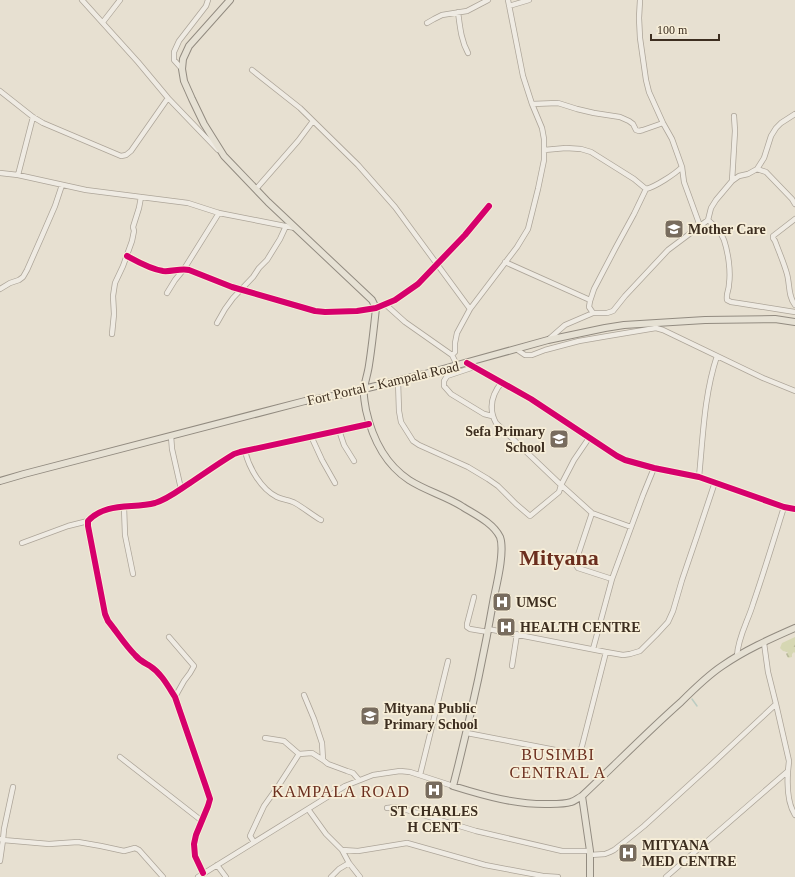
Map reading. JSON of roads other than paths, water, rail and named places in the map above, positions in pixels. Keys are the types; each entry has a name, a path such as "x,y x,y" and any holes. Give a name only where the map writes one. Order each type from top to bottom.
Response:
{"main road":[{"path":"230,0 188,46 183,59 182,68 184,81 204,124 224,156 256,189 372,300 376,308 371,354 364,389 369,424 374,437 385,456 396,470 410,480 460,505 490,524 497,532 500,539 500,564 488,630 467,733 453,786 516,802 537,804 571,802 582,796 706,678 737,656 795,628"},
{"name":"Fort Portal - Kampala Road","path":"0,482 46,468 305,401 339,395 398,381 548,340 624,325 676,321 774,319 795,322"},
{"path":"582,796 590,853 590,877"}],"street":[{"path":"82,0 103,22 168,98 224,156"},
{"path":"103,22 120,0"},
{"path":"182,68 174,60 174,52 179,41 206,6 208,0"},
{"path":"427,23 442,15 466,11 488,0"},
{"path":"452,355 455,352 454,343 457,333 470,309 517,248 528,230 544,160 544,139 542,128 523,76 508,0"},
{"path":"509,6 529,0"},
{"path":"640,0 640,38 649,92 672,139 682,167 686,188 700,226"},
{"path":"458,12 463,44 468,53"},
{"path":"252,70 300,108 358,165 395,207 470,309"},
{"path":"0,91 43,123 120,156 126,155 131,151 168,98"},
{"path":"532,104 558,103 594,113 620,117 629,121 633,124 636,130 639,131 663,123"},
{"path":"548,340 565,325 593,313 607,313 613,311 668,250 708,220 711,208 732,181 739,176 748,174 757,169 764,158 771,136 776,128 795,114"},
{"path":"732,181 735,131 734,116"},
{"path":"18,175 33,117"},
{"path":"256,189 298,141 313,121"},
{"path":"544,150 566,148 581,149 591,152 634,179 646,189"},
{"path":"593,313 589,307 590,300 599,279 646,189 682,167"},
{"path":"757,169 766,172 795,204"},
{"path":"0,173 18,175 86,190 188,203 219,213 298,229"},
{"path":"0,289 23,277 45,230 62,185"},
{"path":"112,334 114,314 113,296 115,283 132,241 134,231 133,227 141,197"},
{"path":"127,256 162,271 184,269 232,287 315,311 357,311 376,308 395,300 418,284 465,235 489,206"},
{"path":"167,293 219,213"},
{"path":"795,219 773,236 788,276 790,296 795,305"},
{"path":"708,220 714,225 724,239 729,263 729,286 726,294 727,300 731,302 795,312"},
{"path":"217,323 225,309 267,260 286,226"},
{"path":"505,262 590,300"},
{"path":"385,304 405,322 452,355 457,365"},
{"path":"516,349 525,355 532,355 579,341 656,328 763,378 795,390"},
{"path":"699,477 709,384 717,356"},
{"path":"467,363 531,399 625,460 654,468 699,477 784,507 795,509"},
{"path":"474,367 447,376 444,381 444,386 451,394 484,414 492,416"},
{"path":"398,381 401,422 413,440 419,445 468,467 488,479 498,486 530,516 559,492 574,460 589,438"},
{"path":"502,382 497,388 491,406 492,416 496,423 561,485 592,512 631,527"},
{"path":"22,543 68,526 88,521 98,513 108,509 156,502 181,489 234,454 369,424"},
{"path":"339,430 344,445 354,460"},
{"path":"171,436 172,449 181,489"},
{"path":"311,436 335,483"},
{"path":"246,451 247,458 258,481 265,489 279,498 294,503 321,520"},
{"path":"592,649 612,579 654,468"},
{"path":"474,597 467,624 467,627 470,629 516,634 623,655 640,650 668,622 673,611 714,482"},
{"path":"124,507 125,535 133,574"},
{"path":"737,656 740,638 753,605 784,507"},
{"path":"592,512 576,560 576,565 578,568 612,579"},
{"path":"88,521 105,614 108,621 131,651 160,676 175,697 210,799 194,844 195,856 203,873"},
{"path":"512,666 516,634"},
{"path":"169,637 194,666 175,697"},
{"path":"764,642 768,672 789,762 787,783 792,811 795,815"},
{"path":"467,733 576,754 580,751 582,746 606,652"},
{"path":"420,775 448,661"},
{"path":"304,695 322,743 323,760"},
{"path":"387,808 397,807 476,831 562,851 605,854 614,850 644,826 776,704"},
{"path":"265,738 284,741 299,754 312,753 328,764 353,773 359,780"},
{"path":"254,842 250,836 264,806 280,785 299,754"},
{"path":"120,756 202,821"},
{"path":"198,877 345,786 373,775 400,771 410,772 453,786"},
{"path":"666,877 788,771"},
{"path":"0,861 2,840 13,787"},
{"path":"308,809 326,834 342,850 349,863 360,877"},
{"path":"2,840 49,844 78,842 124,851 135,848 139,850 163,877"},
{"path":"342,850 358,851 407,843 485,865 543,876 558,877"},
{"path":"331,877 339,869 349,863"},
{"path":"217,865 226,877"}],"waterway":[{"path":"692,699 697,706"}],"place":[{"name":"Mother Care","path":"674,229"},
{"name":"Sefa Primary School","path":"559,439"},
{"name":"UMSC","path":"502,602"},
{"name":"HEALTH CENTRE","path":"506,627"},
{"name":"Mityana Public Primary School","path":"370,716"},
{"name":"ST CHARLES H CENT","path":"434,790"},
{"name":"MITYANA MED CENTRE","path":"628,853"}],"district":[{"name":"Mityana","path":"559,557"},
{"name":"BUSIMBI CENTRAL A","path":"558,763"},
{"name":"KAMPALA ROAD","path":"341,791"}]}
